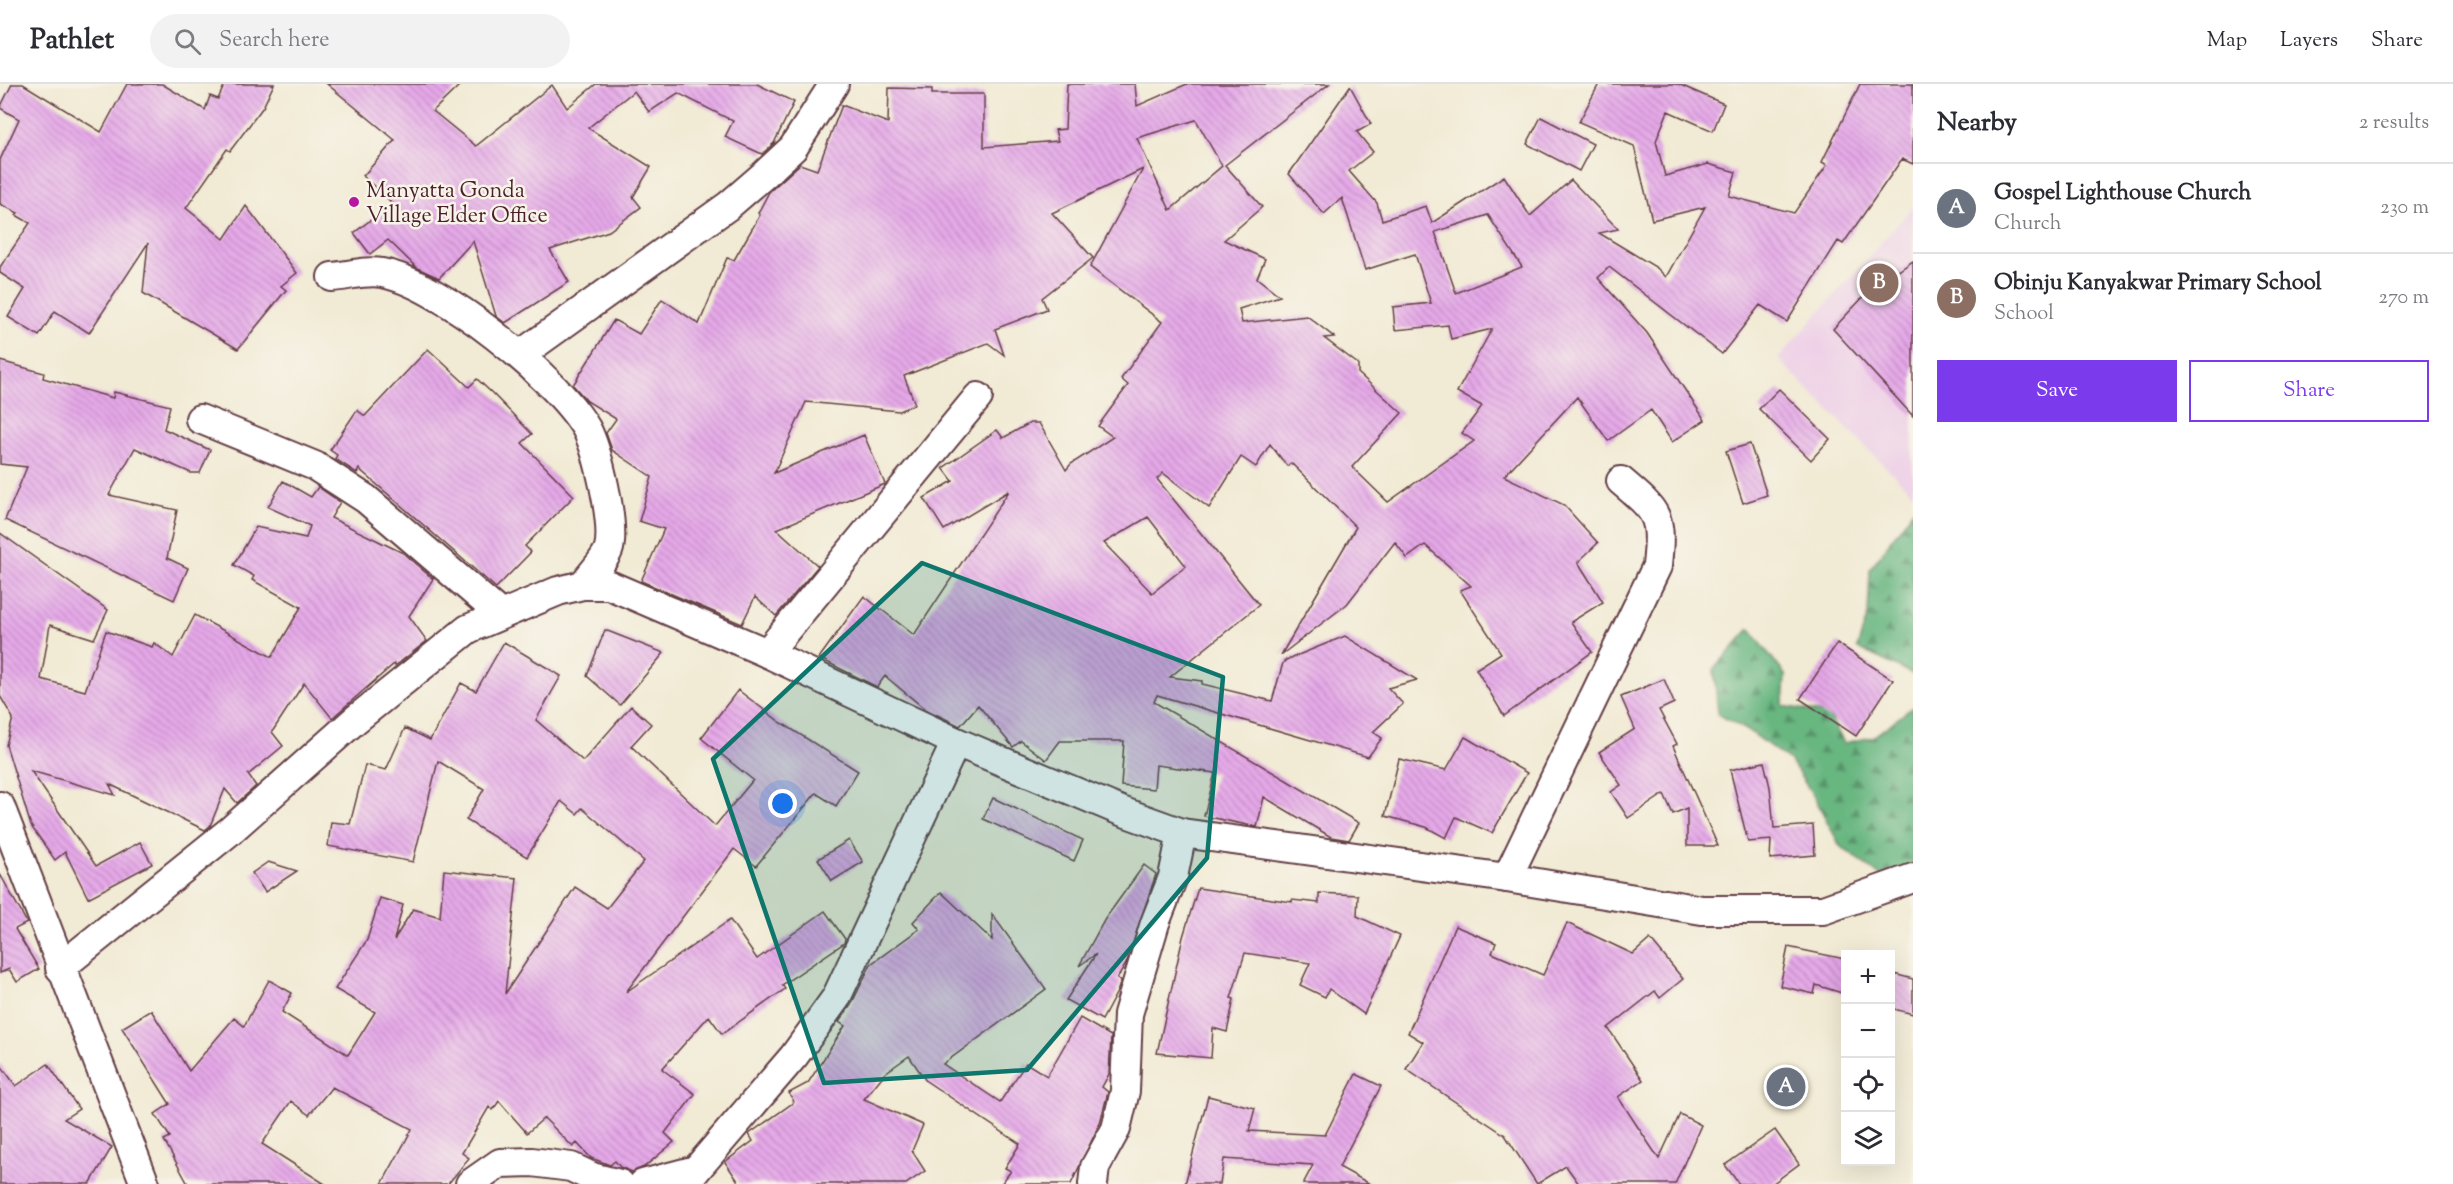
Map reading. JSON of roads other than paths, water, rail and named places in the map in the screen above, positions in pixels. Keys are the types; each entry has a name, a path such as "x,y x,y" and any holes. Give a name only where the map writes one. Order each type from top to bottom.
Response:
{"street":[{"path":"520,355 728,206 793,148 834,84"},
{"path":"332,277 380,272 405,279 431,291 462,311 520,355 566,403 586,428 606,488 609,548 583,585"},
{"path":"767,653 978,397"},
{"path":"200,419 315,466 366,499 500,614"},
{"path":"1507,878 1657,566 1661,535 1651,506 1621,481"},
{"path":"60,968 230,831 355,720 468,629 558,591 583,585 609,585 767,653 956,742 1121,811 1182,833 1507,878 1702,910 1822,910 1913,878"},
{"path":"643,1184 690,1177 794,1056 836,998 956,742"},
{"path":"0,806 60,968 145,1184"},
{"path":"1093,1184 1095,1167 1116,1129 1125,1091 1128,1014 1151,934 1173,876 1182,833"},
{"path":"470,1184 500,1163 532,1162 571,1167 592,1177 620,1184"}],"place":[{"name":"Manyatta Gonda Village Elder Office","path":"354,202"},
{"name":"Obinju Kanyakwar Primary School","path":"1879,283"},
{"name":"Gospel Lighthouse Church","path":"1786,1087"}]}
